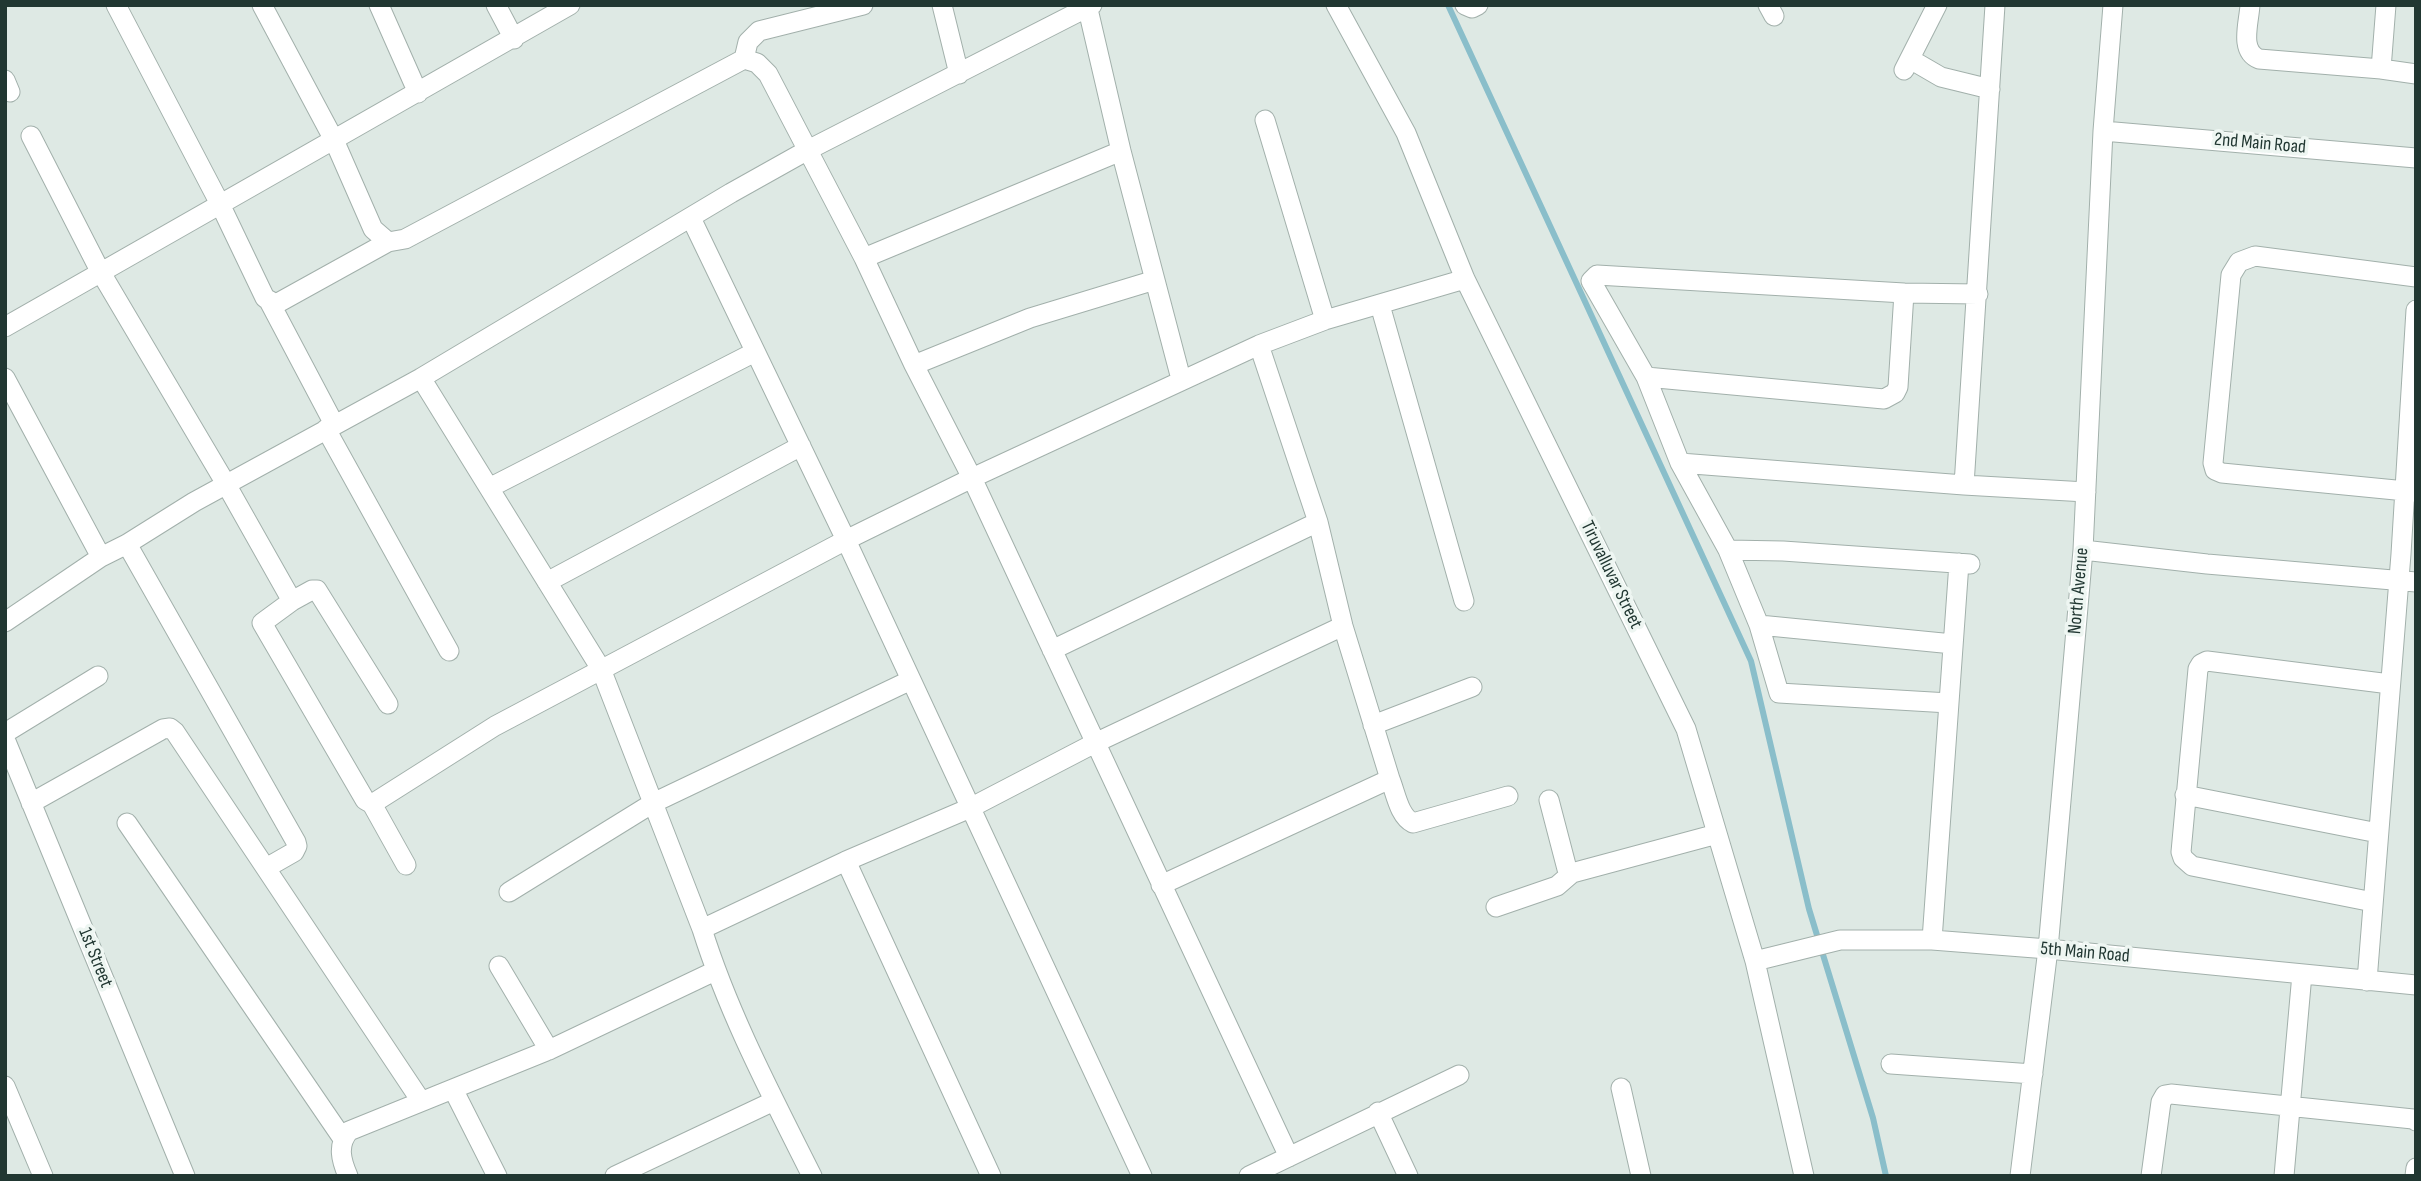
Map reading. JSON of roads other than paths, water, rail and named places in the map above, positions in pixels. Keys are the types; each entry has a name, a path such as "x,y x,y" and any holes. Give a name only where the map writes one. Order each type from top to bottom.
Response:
{"street":[{"path":"116,5 220,204 330,427 449,651"},
{"path":"262,5 334,140 373,229 388,242"},
{"path":"379,5 418,93"},
{"path":"496,5 514,39"},
{"path":"5,327 570,5"},
{"path":"744,59 748,42 759,31 863,5"},
{"path":"943,5 959,74"},
{"name":"Tiruvalluvar Street","path":"1336,5 1406,133 1465,279 1686,729 1755,961 1804,1176"},
{"path":"1465,5 1472,8 1478,5"},
{"path":"1937,5 1907,65 1990,89"},
{"path":"1964,485 1996,5"},
{"name":"North Avenue","path":"2020,1176 2048,949 2083,550 2113,5"},
{"path":"2250,5 2247,47 2252,56 2259,59 2416,74"},
{"path":"2381,69 2386,5"},
{"path":"5,622 101,557 226,484 421,378 806,151 1089,6 1121,151 1181,379"},
{"path":"269,301 280,303 388,242 405,239 744,59 757,63 768,74 972,478 1289,1157"},
{"path":"1265,120 1325,320"},
{"name":"2nd Main Road","path":"2104,131 2416,158"},
{"path":"31,136 100,271 292,601"},
{"path":"863,258 1121,151"},
{"path":"691,218 846,540 1142,1176"},
{"path":"2410,492 2222,473 2215,470 2213,463 2231,275 2239,262 2255,256 2416,277"},
{"path":"1949,703 1779,692 1759,625 1728,550 1680,463 1646,377 1592,285 1593,277 1597,275 1904,293 1978,294"},
{"path":"372,804 495,726 846,540 972,478 1259,345 1325,320 1465,279"},
{"path":"914,365 1030,318 1155,280"},
{"path":"1646,377 1884,399 1895,393 1898,387 1904,293"},
{"path":"1380,304 1464,601"},
{"path":"2367,981 2390,684 2407,581 2416,310"},
{"path":"1259,345 1318,522 1343,626 1402,813 1406,820 1413,823 1508,796"},
{"path":"489,488 755,352"},
{"path":"5,378 101,557"},
{"path":"421,378 601,669 702,929 715,971 774,1101 812,1176"},
{"path":"547,582 801,446"},
{"path":"1680,463 2085,492"},
{"path":"1052,650 1318,522"},
{"path":"127,544 296,842 294,852 266,868"},
{"path":"1728,550 1965,563 1952,644 1932,940"},
{"path":"2083,550 2207,564 2407,581"},
{"path":"388,704 317,590 292,601 262,623 366,800 372,804 405,865"},
{"path":"1759,625 1952,644"},
{"path":"702,929 846,861 970,808 1095,743 1343,626"},
{"path":"2373,902 2192,866 2183,858 2181,852 2185,795 2198,669 2201,664 2207,661 2390,684"},
{"path":"5,733 98,676"},
{"path":"509,892 653,803 911,680"},
{"path":"1373,725 1472,687"},
{"path":"32,803 163,729 170,728 176,732 421,1101"},
{"name":"1st Street","path":"5,739 185,1176"},
{"path":"1161,885 1390,779"},
{"path":"2185,795 2378,833"},
{"path":"1549,800 1567,869 1572,873"},
{"path":"127,823 343,1139"},
{"path":"1496,906 1557,886 1572,873 1717,834"},
{"path":"846,861 991,1176"},
{"name":"5th Main Road","path":"1755,961 1840,940 1932,940 2416,985"},
{"path":"499,966 549,1050"},
{"path":"348,1176 341,1152 343,1139 360,1125 549,1050 715,971"},
{"path":"2284,1176 2302,974"},
{"path":"1891,1064 2033,1074"},
{"path":"1249,1176 1459,1075"},
{"path":"5,1086 43,1176"},
{"path":"1620,1088 1641,1176"},
{"path":"453,1089 498,1176"},
{"path":"2151,1176 2161,1102 2165,1096 2171,1094 2416,1121"},
{"path":"615,1176 645,1170 774,1101"},
{"path":"1378,1112 1408,1176"},
{"path":"2415,1176 2416,1168"}],"waterway":[{"path":"1448,5 1751,661 1809,909 1873,1118 1886,1176"}]}
